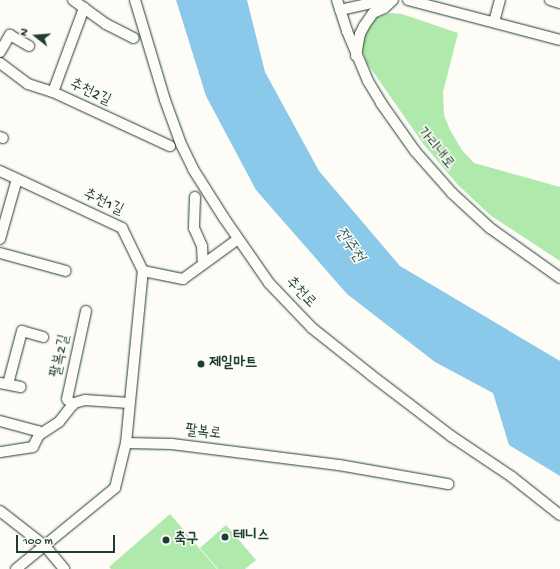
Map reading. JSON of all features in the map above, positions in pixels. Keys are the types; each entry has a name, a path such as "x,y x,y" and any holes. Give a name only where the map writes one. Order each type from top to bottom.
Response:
{"street":[{"path":"73,0 106,24 134,38"},
{"name":"추천로","path":"135,0 165,100 181,144 194,169 238,239 269,283 312,328 370,375 451,436 484,457 560,515"},
{"name":"가리내로","path":"336,0 356,56 381,104 415,151 452,193 490,228 560,278"},
{"path":"340,10 385,0"},
{"path":"356,56 360,34 364,26 373,13 384,8 393,0"},
{"path":"408,0 560,40"},
{"path":"494,22 500,0"},
{"path":"550,0 560,3"},
{"path":"53,92 84,8"},
{"path":"0,52 10,35 29,46"},
{"name":"추천2길","path":"0,64 28,84 53,92 170,146"},
{"name":"추천1길","path":"0,171 122,228 143,271"},
{"path":"0,239 17,179"},
{"path":"196,197 194,228 202,246 203,264"},
{"path":"16,569 115,488 126,443 143,271 183,279 238,239"},
{"path":"0,253 66,271"},
{"name":"팔복2길","path":"73,405 67,399 86,310"},
{"name":"팔복2길","path":"21,387 4,384 22,331 43,337"},
{"path":"0,452 33,447 39,435 59,422 73,405 85,400 129,403"},
{"path":"0,421 38,431 39,435"},
{"name":"팔복로","path":"126,443 172,444 332,464 448,484"},
{"path":"0,511 45,546 64,569"}],"green space":[{"path":"391,13 402,14 458,33 443,92 444,115 450,130 462,150 474,163 560,187 560,261 490,215 458,185 424,145 367,63 362,49 365,33 375,18"},
{"name":"축구","path":"170,514 217,569 111,569 109,567"},
{"name":"테니스","path":"226,525 256,560 245,569 218,569 200,548"}],"water":[{"name":"전주천","path":"176,0 247,0 265,72 319,171 400,266 560,361 560,476 509,445 493,393 435,362 347,294 256,190 206,96"}],"place":[{"name":"제일마트","path":"201,364"},
{"name":"테니스","path":"225,537"},
{"name":"축구","path":"166,540"}]}
